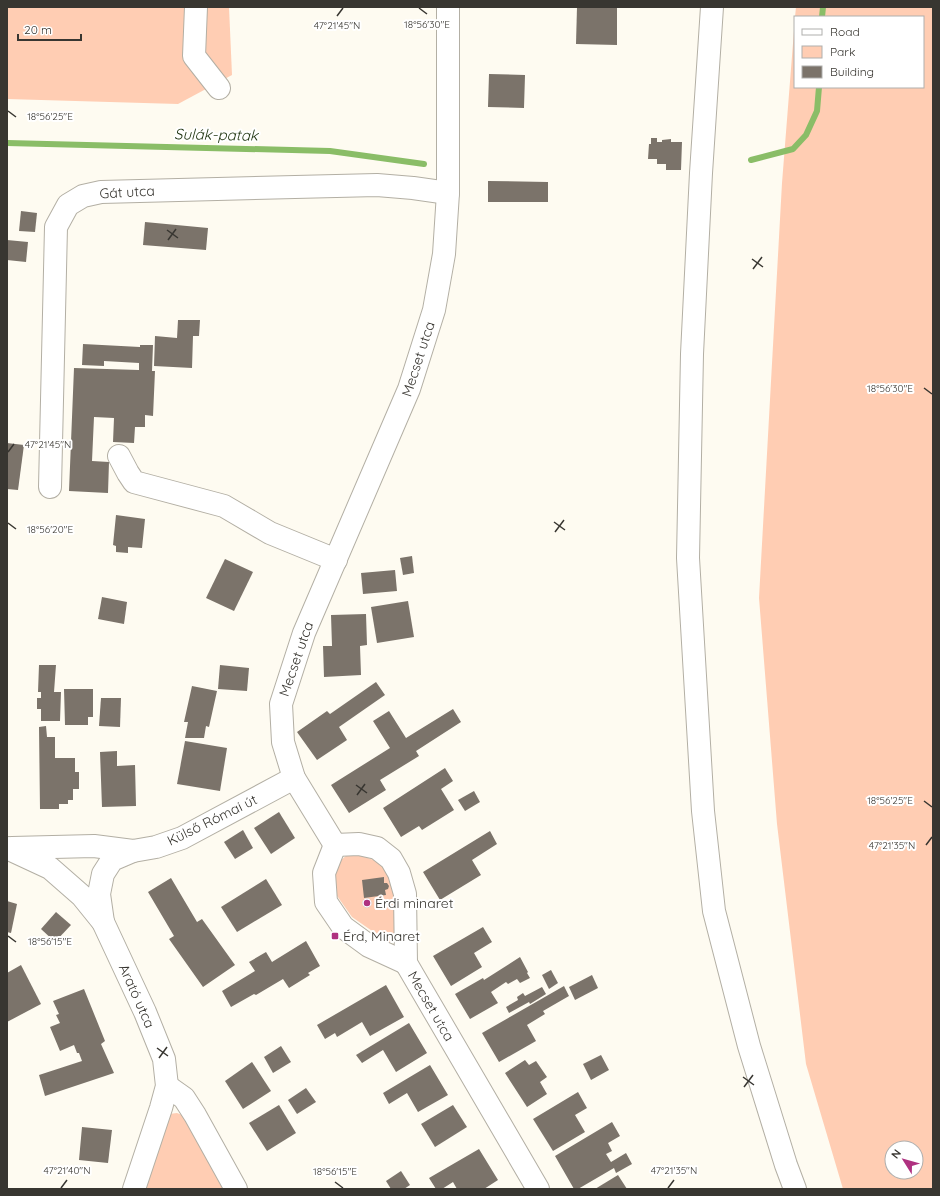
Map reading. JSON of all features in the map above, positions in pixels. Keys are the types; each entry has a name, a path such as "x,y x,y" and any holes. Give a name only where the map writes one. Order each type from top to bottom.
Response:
{"street":[{"path":"196,7 194,56 219,88"},
{"name":"Mecset utca","path":"448,7 448,193 444,254 431,317 409,389 304,633 281,704 283,742 294,778 335,845 359,844 377,848 391,859 399,872 405,894 406,963 538,1189"},
{"path":"712,7 701,173 692,354 688,558 703,811 714,911 749,1046 794,1189"},
{"name":"Gát utca","path":"50,487 56,227 68,204 83,196 101,192 377,185 448,193"},
{"path":"119,456 134,482 224,506 270,533 336,560"},
{"name":"Külső Római út","path":"7,848 94,846 133,851 156,847 182,838 294,778"},
{"path":"335,845 324,873 326,902 343,927 369,946 406,963"},
{"name":"Arató utca","path":"7,848 50,868 82,896 103,922 145,1012 164,1059 166,1086 161,1108 134,1189"},
{"path":"103,922 99,894 103,874 112,860 133,851"},
{"path":"166,1086 184,1098 236,1189"}],"green space":[{"path":"7,7 229,7 232,75 178,104 7,99"},
{"path":"796,7 933,7 933,1189 843,1189 806,1064 777,824 759,598 782,183 794,31 794,88 924,88 924,16 795,16"},
{"path":"347,855 360,855 379,862 394,882 396,939 394,942 388,942 352,917 335,893 335,872 340,861"},
{"path":"177,1113 185,1116 227,1189 145,1189 169,1114"}],"building":[{"path":"577,7 617,7 617,45 576,44"},
{"path":"489,74 525,75 524,108 488,107"},
{"path":"651,138 657,138 657,142 671,139 671,142 682,142 681,170 666,170 666,164 657,164 657,159 648,159"},
{"path":"488,181 548,182 548,202 488,202"},
{"path":"21,211 37,213 35,232 19,231"},
{"path":"145,222 208,228 206,250 143,245"},
{"path":"7,240 28,242 26,262 7,260"},
{"path":"178,320 200,320 199,336 193,336 192,368 154,366 155,336 177,338"},
{"path":"83,344 140,347 140,345 153,345 152,371 155,371 153,416 145,415 145,427 135,427 134,443 113,442 114,418 94,417 92,461 109,462 108,493 69,491 74,368 139,370 139,363 104,361 104,366 82,365"},
{"path":"7,443 24,445 18,490 7,489"},
{"path":"116,515 145,519 142,548 128,547 128,553 116,552 116,546 113,545"},
{"path":"412,556 414,573 403,575 400,558"},
{"path":"225,559 253,572 234,611 206,598"},
{"path":"395,570 397,591 363,594 361,573"},
{"path":"102,597 127,602 124,624 98,619"},
{"path":"408,601 414,637 377,643 371,607"},
{"path":"366,614 367,645 360,646 361,675 324,677 323,646 332,646 331,615"},
{"path":"39,665 56,665 54,692 61,692 60,721 41,721 41,709 37,709 37,698 41,698 41,692 38,692"},
{"path":"220,665 249,668 247,691 218,689"},
{"path":"376,682 385,695 339,727 347,740 317,760 297,732 327,711 330,714"},
{"path":"192,686 217,691 209,727 206,726 204,738 185,738 188,722 184,722"},
{"path":"64,689 93,689 93,717 88,717 88,725 65,725"},
{"path":"101,698 121,698 120,727 99,726"},
{"path":"453,709 461,722 416,751 419,756 380,780 386,790 349,813 331,785 390,748 373,721 389,711 406,738"},
{"path":"46,726 47,737 55,737 55,758 75,758 75,772 79,772 79,789 73,789 73,800 68,800 68,804 59,804 59,809 40,809 39,727"},
{"path":"185,741 227,748 220,791 177,784"},
{"path":"117,751 117,766 135,765 136,806 102,807 100,752"},
{"path":"445,768 453,781 441,789 454,810 422,830 419,826 401,837 383,808"},
{"path":"474,791 480,802 465,811 458,800"},
{"path":"279,812 295,838 271,854 254,828"},
{"path":"243,830 253,848 235,859 224,842"},
{"path":"490,831 497,844 472,860 481,875 440,900 423,872"},
{"path":"384,877 384,883 387,883 389,886 388,889 385,890 386,895 364,898 362,880"},
{"path":"171,878 197,922 202,919 235,965 203,987 169,939 174,936 148,892"},
{"path":"266,879 282,905 237,932 221,907"},
{"name":"Érdi minaret","path":"367,898 372,903 367,908 362,903"},
{"path":"7,901 17,904 11,933 7,932"},
{"path":"56,912 71,925 55,942 41,929"},
{"path":"483,927 492,942 474,953 482,967 451,986 433,956"},
{"path":"306,941 320,966 308,973 310,975 289,988 283,979 256,995 254,994 231,1007 222,991 255,971 249,962 266,952 272,962"},
{"path":"520,957 530,978 520,983 517,979 508,984 506,982 491,992 498,1003 470,1019 455,994 483,978 484,980"},
{"path":"21,965 41,1004 7,1022 7,973"},
{"path":"551,970 558,983 549,989 542,975"},
{"path":"592,975 598,988 575,1000 569,987"},
{"path":"386,985 404,1017 370,1036 362,1022 337,1037 335,1033 325,1039 317,1025"},
{"path":"564,986 569,996 543,1011 545,1014 527,1025 536,1041 499,1062 482,1033"},
{"path":"542,987 546,994 530,1004 529,1002 509,1013 506,1007 518,1000 517,997 523,993 525,996"},
{"path":"84,989 105,1041 101,1044 114,1073 45,1096 39,1075 82,1061 74,1045 60,1051 50,1027 60,1023 56,1015 59,1014 53,1001"},
{"path":"409,1023 427,1053 396,1072 383,1050 362,1063 356,1055"},
{"path":"281,1046 291,1062 273,1073 264,1057"},
{"path":"601,1055 609,1070 591,1080 583,1064"},
{"path":"525,1060 529,1065 536,1061 547,1077 540,1082 547,1094 527,1107 505,1073"},
{"path":"252,1062 271,1091 243,1109 225,1081"},
{"path":"430,1065 448,1095 418,1112 407,1093 389,1104 383,1093"},
{"path":"306,1088 316,1102 297,1114 288,1100"},
{"path":"578,1092 587,1108 575,1115 585,1132 553,1151 533,1119"},
{"path":"279,1105 296,1133 267,1151 249,1123"},
{"path":"453,1105 467,1127 435,1147 421,1124"},
{"path":"612,1122 620,1136 608,1143 612,1151 606,1154 611,1162 626,1153 632,1164 616,1173 614,1168 578,1189 574,1189 555,1156"},
{"path":"82,1127 112,1130 108,1163 79,1160"},
{"path":"479,1149 498,1180 484,1189 457,1189 453,1182 442,1189 436,1189 429,1178"},
{"path":"401,1171 410,1185 404,1189 391,1189 386,1181"},
{"path":"618,1175 627,1189 595,1189"}],"waterway":[{"name":"Sulák-patak","path":"822,16 823,7"},
{"name":"Sulák-patak","path":"751,160 793,149 806,135 817,111 819,88"},
{"name":"Sulák-patak","path":"7,143 330,151 424,164"}],"place":[{"name":"Érdi minaret","path":"367,903"},
{"name":"Érd, Minaret","path":"335,936"}]}
